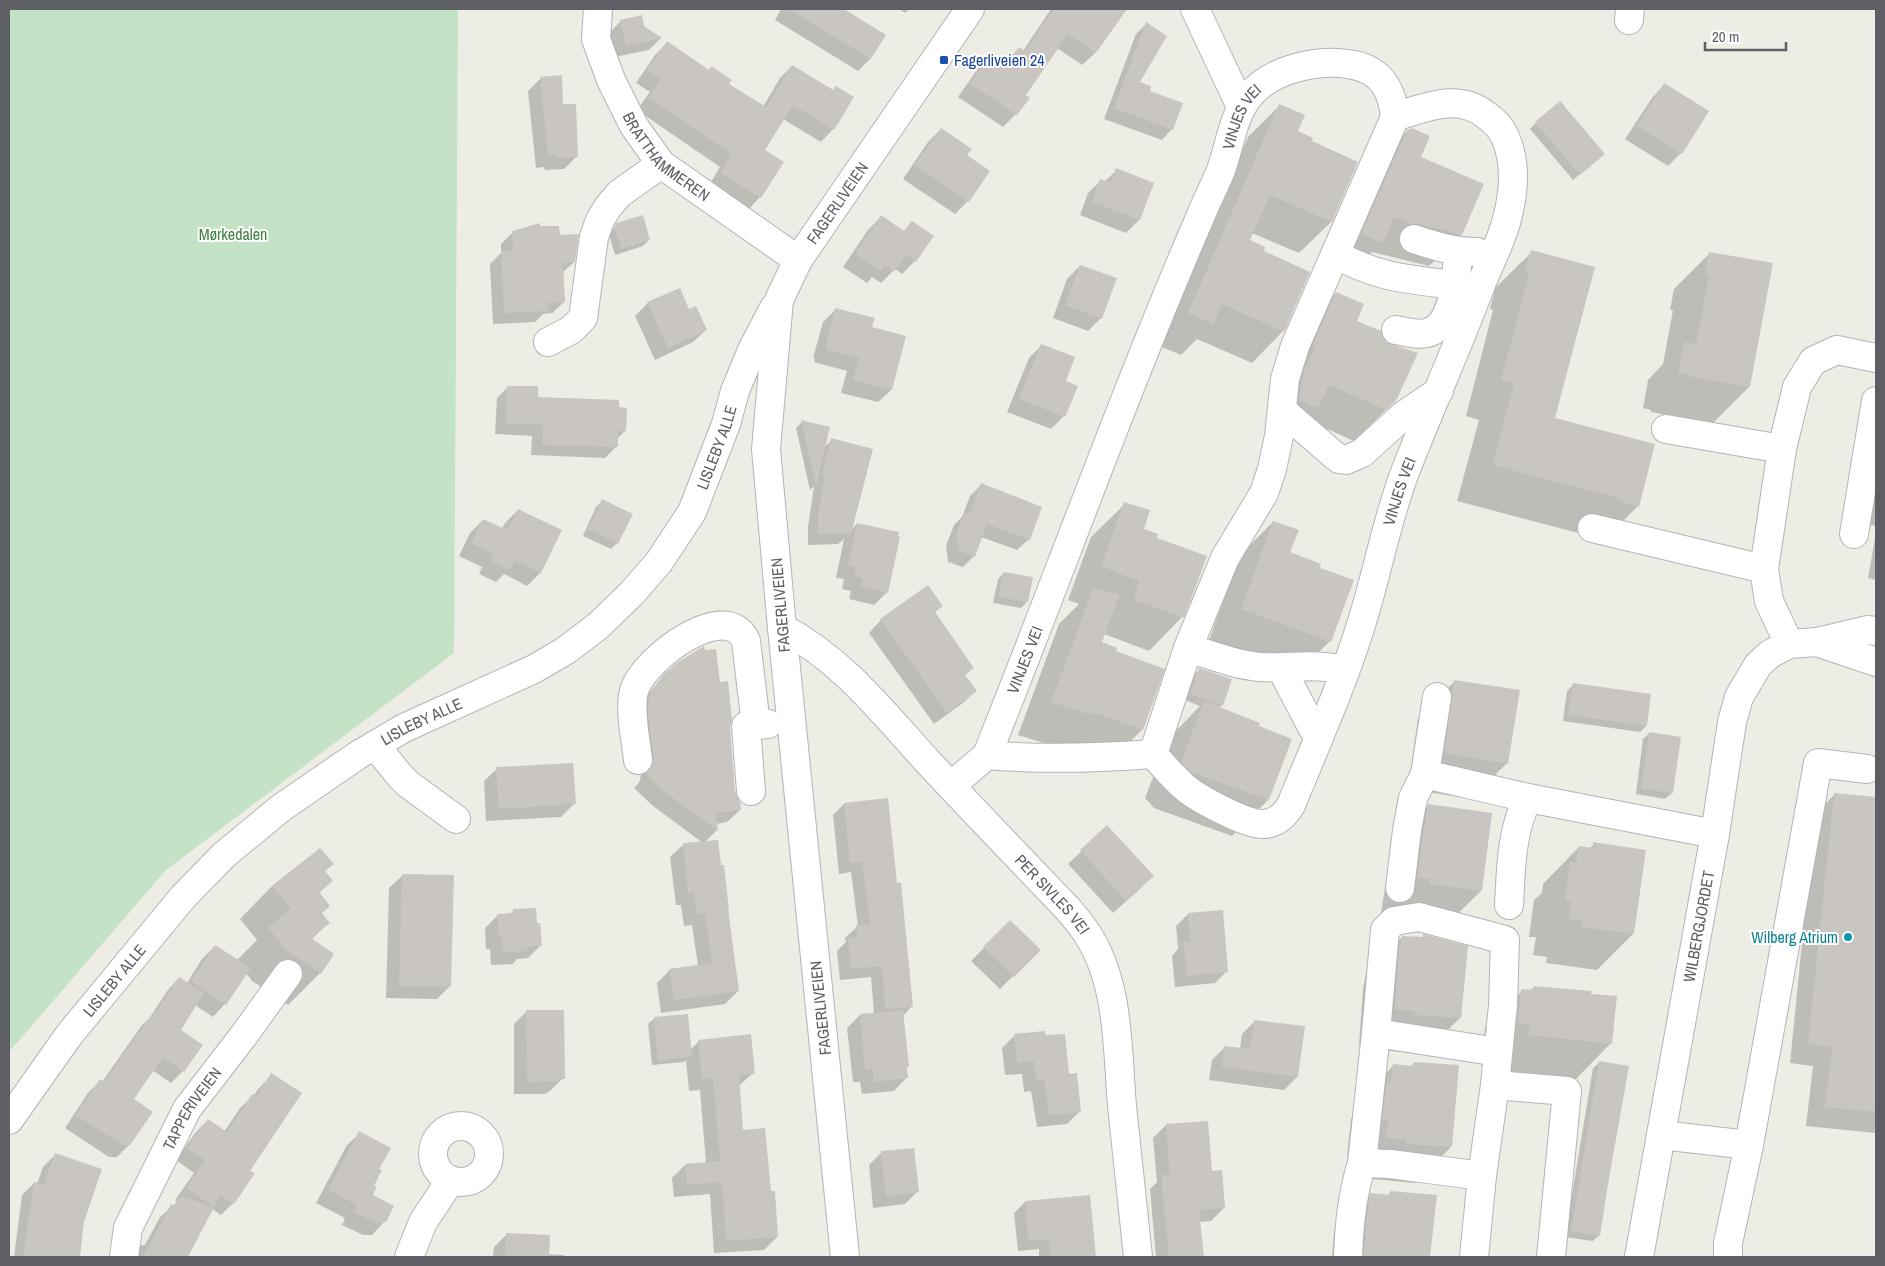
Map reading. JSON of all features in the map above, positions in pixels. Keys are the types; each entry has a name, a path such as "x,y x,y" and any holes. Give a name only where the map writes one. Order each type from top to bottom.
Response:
{"street":[{"name":"BRATTHAMMEREN","path":"598,9 596,39 610,80 634,126 662,164 798,260"},
{"name":"FAGERLIVEIEN","path":"845,1257 791,721 766,449 779,300 798,260 970,9"},
{"path":"1194,9 1241,107"},
{"name":"VINJES VEI","path":"951,786 987,755 1178,270 1221,169 1241,107 1252,93 1272,78 1304,67 1324,63 1342,63 1372,71 1382,79 1390,94 1395,117 1427,106 1452,102 1468,104 1481,110 1501,128 1510,153 1513,173 1512,194 1507,218 1405,473 1389,519 1373,586 1345,671 1286,814 1276,821 1264,824 1252,823 1206,802 1188,790 1153,754"},
{"path":"987,755 1009,757 1108,757 1153,754 1188,648 1225,558 1264,493 1272,469 1279,436 1285,380 1295,346 1395,117"},
{"path":"548,342 571,330 583,318 594,237 600,220 608,207 619,194 662,164"},
{"path":"1414,238 1458,252 1493,253"},
{"path":"1396,330 1427,333 1439,328 1444,322 1455,285 1458,252"},
{"path":"1335,254 1357,266 1377,273 1398,278 1455,285"},
{"name":"LISLEBY ALLE","path":"9,1120 68,1036 183,897 224,855 281,808 323,778 375,745 404,728 534,669 565,651 598,626 632,593 659,562 692,512 726,424 735,391 752,350 779,300"},
{"path":"1789,644 1769,601 1764,569 1782,449 1796,387 1813,360 1837,350 1876,358"},
{"path":"1282,410 1339,459 1346,460 1362,453 1404,416 1439,391"},
{"path":"1854,534 1876,401"},
{"path":"1666,429 1782,449"},
{"path":"1592,528 1764,569"},
{"path":"638,760 633,702 634,690 644,673 656,658 672,646 718,625 734,626 740,630 746,641 756,725"},
{"name":"PER SIVLES VEI","path":"782,628 823,652 847,674 1068,909 1085,930 1101,962 1115,1016 1138,1257"},
{"name":"WILBERGJORDET","path":"1639,1257 1715,834 1732,722 1739,697 1758,665 1770,654 1789,644 1817,642 1867,630 1876,631"},
{"name":"WILBERGJORDET","path":"1817,642 1876,662"},
{"path":"1188,648 1236,663 1281,668 1330,667 1345,671"},
{"path":"1281,668 1319,737"},
{"path":"1400,888 1413,798 1425,774 1436,697"},
{"path":"751,792 746,726 791,721"},
{"path":"375,745 400,776 456,819"},
{"path":"1728,1257 1728,1243 1749,1145 1818,763 1867,769"},
{"path":"1425,774 1528,798 1715,834"},
{"path":"1509,905 1512,852 1519,815 1528,798"},
{"path":"1348,1257 1350,1217 1356,1183 1362,1163 1385,930 1394,921 1419,917 1504,940 1503,1005 1474,1257"},
{"name":"TAPPERIVEIEN","path":"124,1257 128,1228 187,1109 288,974"},
{"path":"1376,1033 1498,1052"},
{"path":"1495,1085 1567,1091 1554,1257"},
{"path":"1662,1135 1749,1145"},
{"path":"1362,1163 1390,1164 1482,1176"},
{"path":"409,1257 423,1222 450,1181"}],"green space":[{"name":"Mørkedalen","path":"9,9 458,9 454,653 166,870 9,1052"}],"building":[{"path":"788,9 844,9 886,35 871,59"},
{"path":"1054,9 1127,9 1096,53 1068,34 1026,95 1030,98 1017,115 970,84 992,53 1008,64 1019,47 1025,51"},
{"path":"642,15 644,26 662,38 626,46 620,20"},
{"path":"1146,22 1167,36 1140,82 1151,86 1150,91 1183,103 1173,130 1114,108"},
{"path":"667,41 709,70 711,66 732,80 729,84 766,107 792,65 833,90 836,86 854,97 834,130 793,105 765,150 784,162 761,198 720,173 731,154 649,98 661,79 647,70"},
{"path":"562,75 563,104 576,104 578,157 557,158 557,155 548,156 540,77"},
{"path":"1664,83 1709,111 1682,154 1637,126"},
{"path":"1560,101 1605,154 1580,175 1535,122"},
{"path":"1279,104 1305,115 1298,131 1313,138 1312,141 1358,162 1332,222 1270,195 1250,240 1265,247 1264,251 1310,272 1284,332 1222,304 1213,324 1188,313"},
{"path":"941,128 972,149 967,155 990,171 969,202 915,165"},
{"path":"1412,128 1430,136 1421,157 1484,184 1462,235 1419,224 1411,224 1394,217 1383,243 1361,234 1407,130"},
{"path":"1116,168 1154,183 1140,220 1092,202 1100,179 1111,183"},
{"path":"643,215 650,240 621,249 614,227 616,223"},
{"path":"881,215 904,231 912,221 934,236 916,262 906,255 895,271 885,265 880,271 855,254"},
{"path":"540,223 540,226 559,226 560,235 579,234 575,262 563,263 565,302 547,303 548,311 504,313 501,251 513,251 512,231"},
{"path":"1531,250 1595,267 1555,418 1655,444 1639,507 1617,501 1618,498 1493,465 1514,383 1501,380 1529,274 1525,273"},
{"path":"1709,252 1773,263 1750,387 1687,376 1687,374 1678,372 1684,342 1696,344 1709,275 1705,274"},
{"path":"1080,265 1117,278 1102,319 1065,305"},
{"path":"680,288 689,309 696,306 707,330 668,348 647,302"},
{"path":"1336,292 1364,304 1357,321 1381,331 1386,342 1418,353 1396,401 1386,410 1329,385 1318,408 1299,400 1304,371 1316,345 1313,344"},
{"path":"835,308 875,318 872,327 906,336 892,390 853,380 859,358 826,350"},
{"path":"1041,344 1075,357 1066,381 1078,386 1065,417 1019,399"},
{"path":"507,386 538,386 538,397 619,400 619,407 627,408 626,431 618,431 618,447 542,445 543,425 506,423"},
{"path":"801,420 830,427 816,486"},
{"path":"831,438 873,449 851,534 818,534 818,515 825,474 822,474"},
{"path":"981,483 1042,507 1030,540 987,524 975,557 959,551 956,534 965,512 969,514"},
{"path":"602,499 633,514 618,544 588,529"},
{"path":"1124,502 1150,510 1144,529 1158,534 1157,538 1207,556 1184,618 1134,600 1139,581 1101,566"},
{"path":"518,509 562,530 541,573 515,561 510,570 491,561 494,554 471,543 483,519 507,530"},
{"path":"1273,521 1299,530 1290,552 1321,564 1320,568 1354,580 1331,642 1241,609"},
{"path":"857,523 899,532 898,536 900,537 888,593 861,587 863,578 854,576 856,567 848,565"},
{"path":"1003,572 1033,577 1028,602 999,597"},
{"path":"928,585 943,606 935,612 974,668 965,675 977,691 947,713 880,619"},
{"path":"1093,589 1120,594 1102,642 1117,648 1116,651 1165,669 1143,730 1092,712 1091,715 1051,702"},
{"path":"704,646 705,650 716,649 720,682 728,681 732,720 730,727 735,792 740,802 741,810 716,813 718,831 666,793 646,773 652,766 654,759 648,715 649,696 663,675 678,662"},
{"path":"1199,668 1232,679 1223,706 1190,694"},
{"path":"1454,680 1520,690 1508,764 1444,753"},
{"path":"1573,683 1651,694 1647,726 1568,715"},
{"path":"1204,701 1260,723 1259,726 1292,739 1269,800 1191,772 1181,762"},
{"path":"1649,732 1681,737 1673,793 1641,789"},
{"path":"573,763 576,804 499,809 496,767"},
{"name":"Wilberg Atrium","path":"1834,793 1876,797 1876,1112 1825,1107 1832,1047 1808,1044"},
{"path":"888,798 897,883 901,883 913,1007 885,1009 882,966 851,969 848,938 857,937 856,925 870,924 862,862 850,863 844,803"},
{"path":"1428,804 1492,813 1482,891 1429,884 1430,879 1417,877"},
{"path":"1107,825 1154,876 1126,901 1080,850"},
{"path":"718,840 721,865 724,865 739,991 674,1000 669,969 712,963 705,913 696,914 694,892 688,893 683,843"},
{"path":"1593,842 1646,850 1634,934 1581,927 1582,921 1569,919 1571,901 1565,901 1570,862 1576,863 1579,846 1593,848"},
{"path":"320,848 334,864 325,871 333,881 319,892 330,906 322,913 330,923 311,938 334,954 321,974 285,949 268,927 291,909 272,886"},
{"path":"402,874 454,875 451,987 399,986"},
{"path":"536,908 537,923 540,923 542,946 527,947 527,951 503,953 502,937 499,937 497,914 513,913 513,909"},
{"path":"1223,910 1228,972 1187,976 1183,942 1190,942 1188,913"},
{"path":"1010,920 1041,950 1014,977 983,947"},
{"path":"1423,934 1468,946 1461,1018 1415,1015 1415,1011 1395,1009 1402,936 1423,937"},
{"path":"215,945 251,968 226,1005 191,981"},
{"path":"179,977 204,993 181,1030 203,1045 184,1072 163,1057 134,1099 153,1112 130,1145 122,1145 76,1115 100,1079 104,1082 154,1011 156,1012"},
{"path":"1534,986 1592,991 1591,994 1617,996 1612,1044 1529,1035 1530,1025 1518,1024 1521,989 1533,990"},
{"path":"526,1010 564,1010 565,1079 559,1079 559,1081 527,1082"},
{"path":"903,1010 909,1067 907,1067 908,1078 874,1082 873,1069 865,1070 860,1014"},
{"path":"688,1014 692,1057 658,1060 654,1017"},
{"path":"1254,1020 1305,1026 1298,1077 1222,1067 1224,1046 1250,1049"},
{"path":"1045,1031 1045,1035 1065,1034 1069,1074 1077,1073 1081,1112 1049,1115 1044,1079 1036,1080 1034,1061 1017,1063 1014,1034"},
{"path":"751,1034 755,1074 739,1075 743,1130 765,1128 771,1191 775,1191 778,1237 726,1241 722,1182 687,1185 685,1164 720,1161 713,1078 702,1079 698,1040"},
{"path":"1599,1061 1629,1066 1600,1236 1571,1231"},
{"path":"1414,1062 1459,1065 1452,1147 1406,1144 1407,1140 1386,1138 1388,1120 1382,1120 1387,1081 1391,1082 1393,1064 1413,1066"},
{"path":"271,1073 302,1093 250,1171 255,1173 234,1204 220,1195 214,1207 186,1188 205,1160 187,1148 208,1119 227,1132 252,1094 256,1097"},
{"path":"1208,1121 1212,1171 1222,1170 1225,1208 1199,1210 1204,1257 1169,1257 1162,1187 1162,1175 1170,1175 1166,1124"},
{"path":"359,1131 391,1148 379,1169 382,1170 374,1186 377,1187 373,1195 394,1206 386,1222 376,1223 354,1212 357,1205 328,1190"},
{"path":"914,1148 919,1192 886,1196 881,1151"},
{"path":"55,1153 102,1169 84,1222 80,1257 23,1257 34,1182 44,1185"},
{"path":"1390,1191 1437,1195 1430,1257 1364,1257 1370,1193 1390,1195"},
{"path":"1090,1195 1096,1257 1051,1257 1049,1239 1028,1241 1025,1201"},
{"path":"181,1196 214,1207 188,1257 143,1257 171,1204 174,1206"},
{"path":"506,1233 550,1235 549,1257 505,1257"}],"place":[{"name":"Fagerliveien 24","path":"944,60"},
{"name":"Wilberg Atrium","path":"1848,937"}]}
